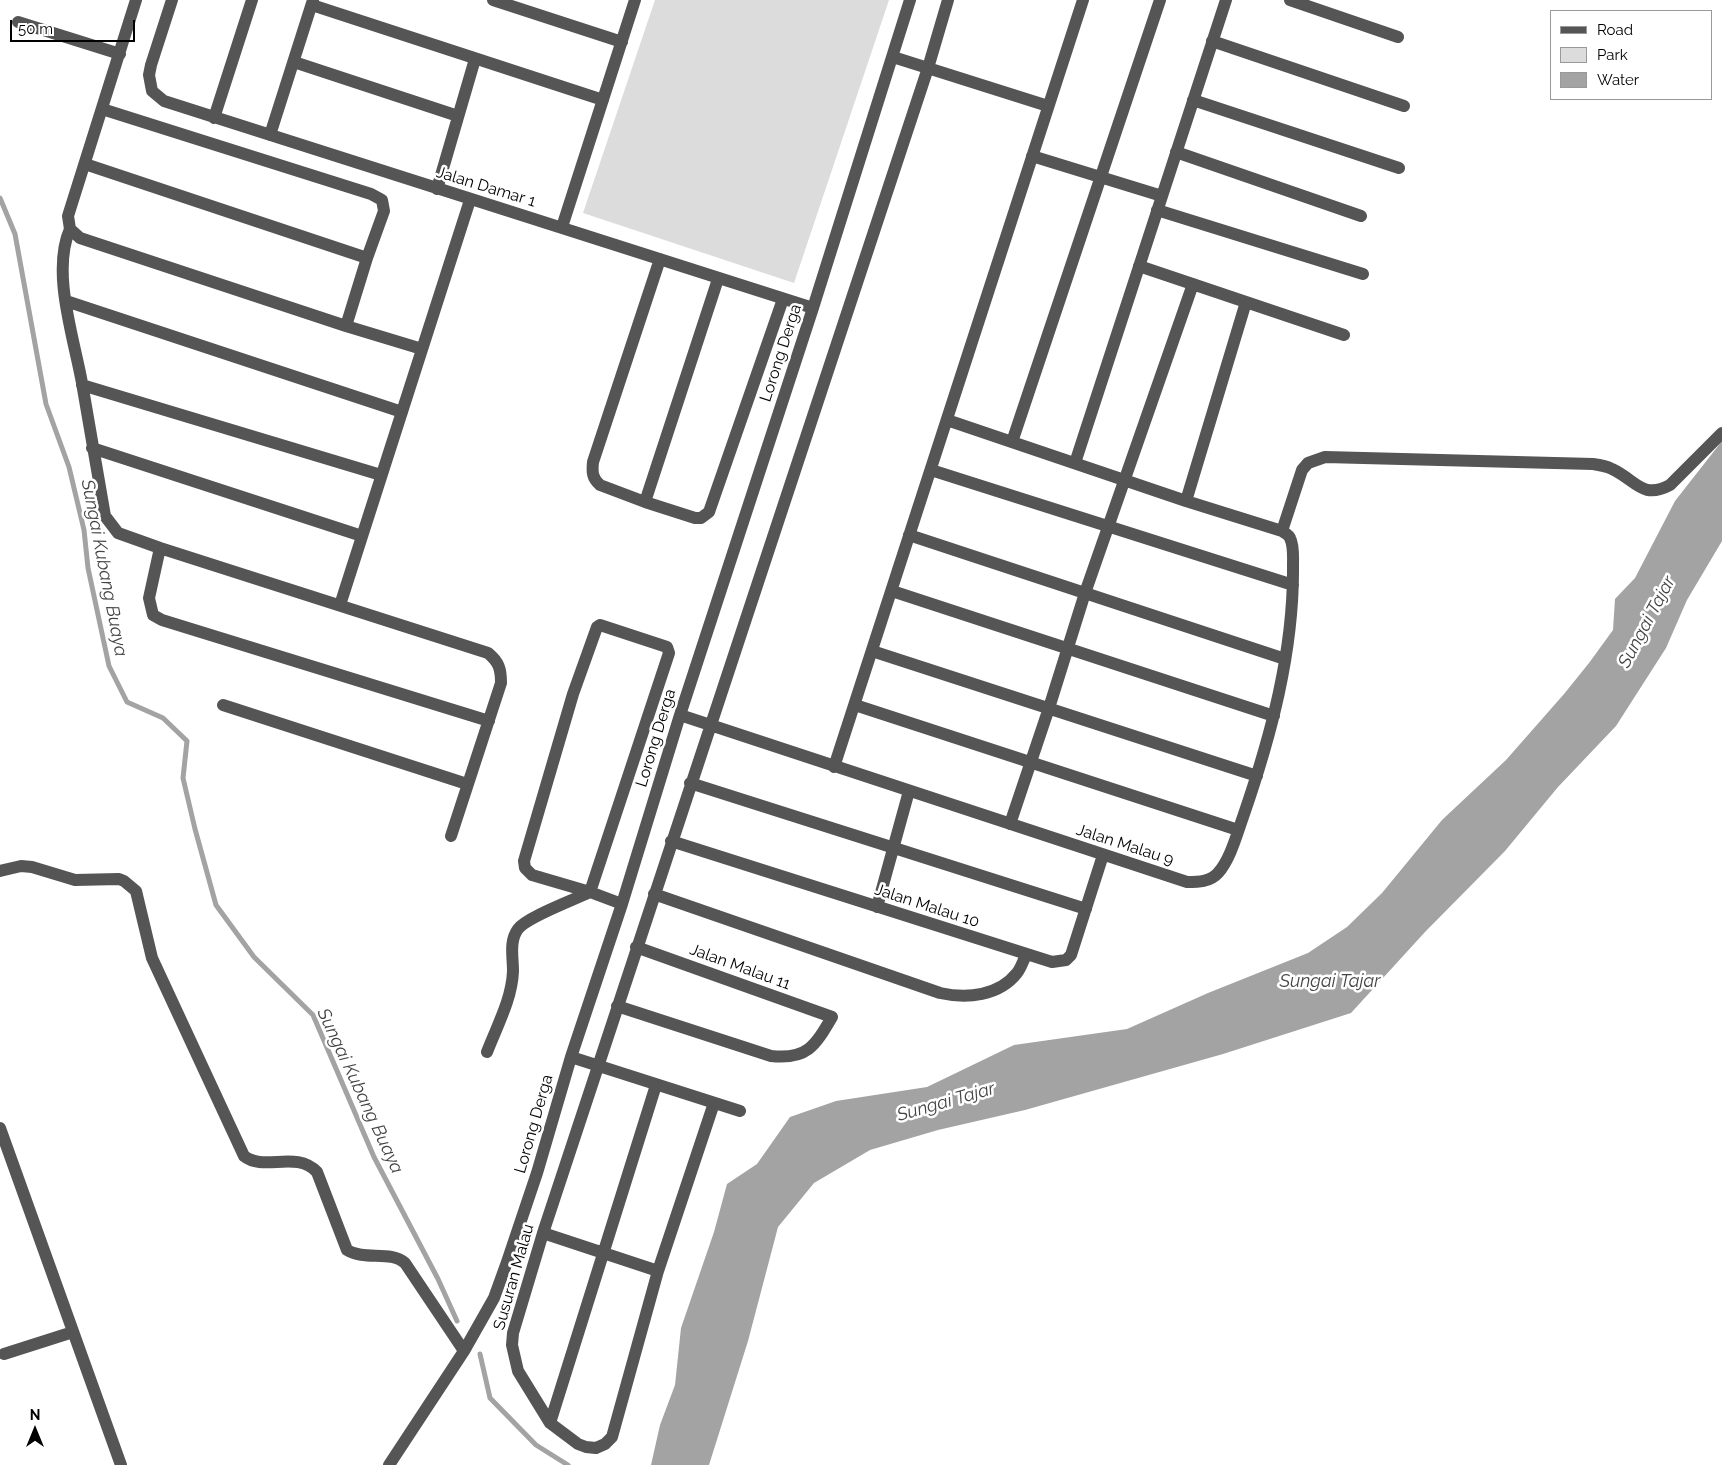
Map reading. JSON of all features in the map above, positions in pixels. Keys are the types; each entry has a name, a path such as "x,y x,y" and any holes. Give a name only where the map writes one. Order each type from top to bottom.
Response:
{"street":[{"path":"136,0 68,216 70,229 64,242 62,259 66,301 105,516 118,533 488,652 497,660 501,670 501,684 450,836"},
{"name":"Jalan Damar 1","path":"172,0 149,75 152,91 164,101 813,308"},
{"path":"214,118 252,0"},
{"path":"493,0 622,42"},
{"path":"562,227 635,0"},
{"name":"Lorong Derga","path":"389,1465 464,1351 494,1298 508,1262 537,1174 571,1057 622,904 680,715 813,308 910,0"},
{"name":"Susuran Malau","path":"658,1272 612,1437 605,1444 596,1448 578,1444 550,1423 518,1371 512,1346 513,1333 542,1232 928,68 948,0"},
{"path":"834,766 1083,0"},
{"path":"1012,442 1160,0"},
{"path":"1075,464 1226,0"},
{"path":"1290,0 1398,37"},
{"path":"270,135 313,2 475,59 603,100"},
{"path":"18,22 120,54"},
{"path":"1212,40 1404,106"},
{"path":"893,56 1048,106"},
{"path":"437,188 475,59"},
{"path":"294,62 458,116"},
{"path":"1193,100 1399,168"},
{"path":"102,109 371,194 382,200 384,211 346,326"},
{"path":"1176,152 1361,216"},
{"path":"1032,156 1162,196"},
{"path":"85,164 367,258"},
{"path":"340,605 470,200"},
{"path":"1157,210 1363,274"},
{"path":"70,229 80,238 422,350"},
{"path":"660,260 593,462 592,471 594,480 600,485 695,518 701,518 710,512 783,299"},
{"path":"1139,266 1344,335"},
{"path":"645,502 718,279"},
{"path":"1010,824 1085,593 1193,284"},
{"path":"66,301 402,412"},
{"path":"1186,501 1246,302"},
{"path":"82,384 382,475"},
{"path":"946,420 1186,501 1282,530 1302,470 1308,463 1325,457 1593,464 1614,470 1643,489 1650,491 1659,490 1670,485 1722,434"},
{"path":"92,448 362,536"},
{"path":"931,470 1293,586"},
{"name":"Jalan Malau 9","path":"680,715 1187,882 1211,879 1224,864 1238,830 1257,776 1274,716 1285,659 1293,586 1293,550 1291,539 1282,530"},
{"path":"910,535 1285,659"},
{"path":"160,548 149,598 153,615 162,620 490,721"},
{"path":"892,591 1274,716"},
{"path":"487,1052 510,991 513,971 512,947 518,929 535,918 590,892 669,652 667,647 600,625 597,627 573,694 524,861 525,868 532,875 590,892 622,904"},
{"path":"872,651 1257,776"},
{"path":"223,705 467,784"},
{"path":"854,705 1238,830"},
{"path":"690,783 1086,909"},
{"path":"877,906 910,791"},
{"name":"Jalan Malau 10","path":"671,840 1052,962 1066,960 1071,955 1103,855"},
{"path":"0,872 21,866 32,867 75,880 124,881 136,891 152,958 244,1156 252,1161 301,1162 312,1167 317,1172 347,1250 356,1255 396,1258 406,1263 464,1351"},
{"path":"654,894 940,993 956,996 970,997 1000,987 1016,973 1026,955"},
{"name":"Jalan Malau 11","path":"617,1006 771,1056 783,1058 803,1054 811,1048 817,1043 832,1018 636,947"},
{"path":"571,1057 740,1111"},
{"path":"550,1423 656,1085"},
{"path":"542,1232 658,1272 714,1103"},
{"path":"0,1128 121,1465"},
{"path":"4,1354 73,1332"}],"green space":[{"path":"655,0 889,0 794,283 583,213"}],"water":[{"name":"Sungai Tajar","path":"1722,441 1722,541 1687,600 1666,648 1616,726 1558,787 1505,851 1425,932 1351,1013 1223,1054 1025,1110 938,1130 870,1150 814,1183 778,1227 748,1341 709,1465 651,1465 660,1425 675,1385 681,1328 714,1232 727,1184 757,1164 790,1117 836,1101 927,1087 1014,1045 1127,1029 1208,993 1308,953 1347,927 1382,893 1442,820 1506,760 1589,663 1613,630 1615,599 1635,578 1675,501"}],"waterway":[{"name":"Sungai Kubang Buaya","path":"0,198 15,234 46,404 69,467 84,530 88,568 109,666 127,702 163,718 187,741 183,778 216,905 254,957 313,1015 374,1157 438,1279 457,1321"},
{"name":"Sungai Kubang Buaya","path":"480,1354 490,1398 536,1445 568,1465"}]}
